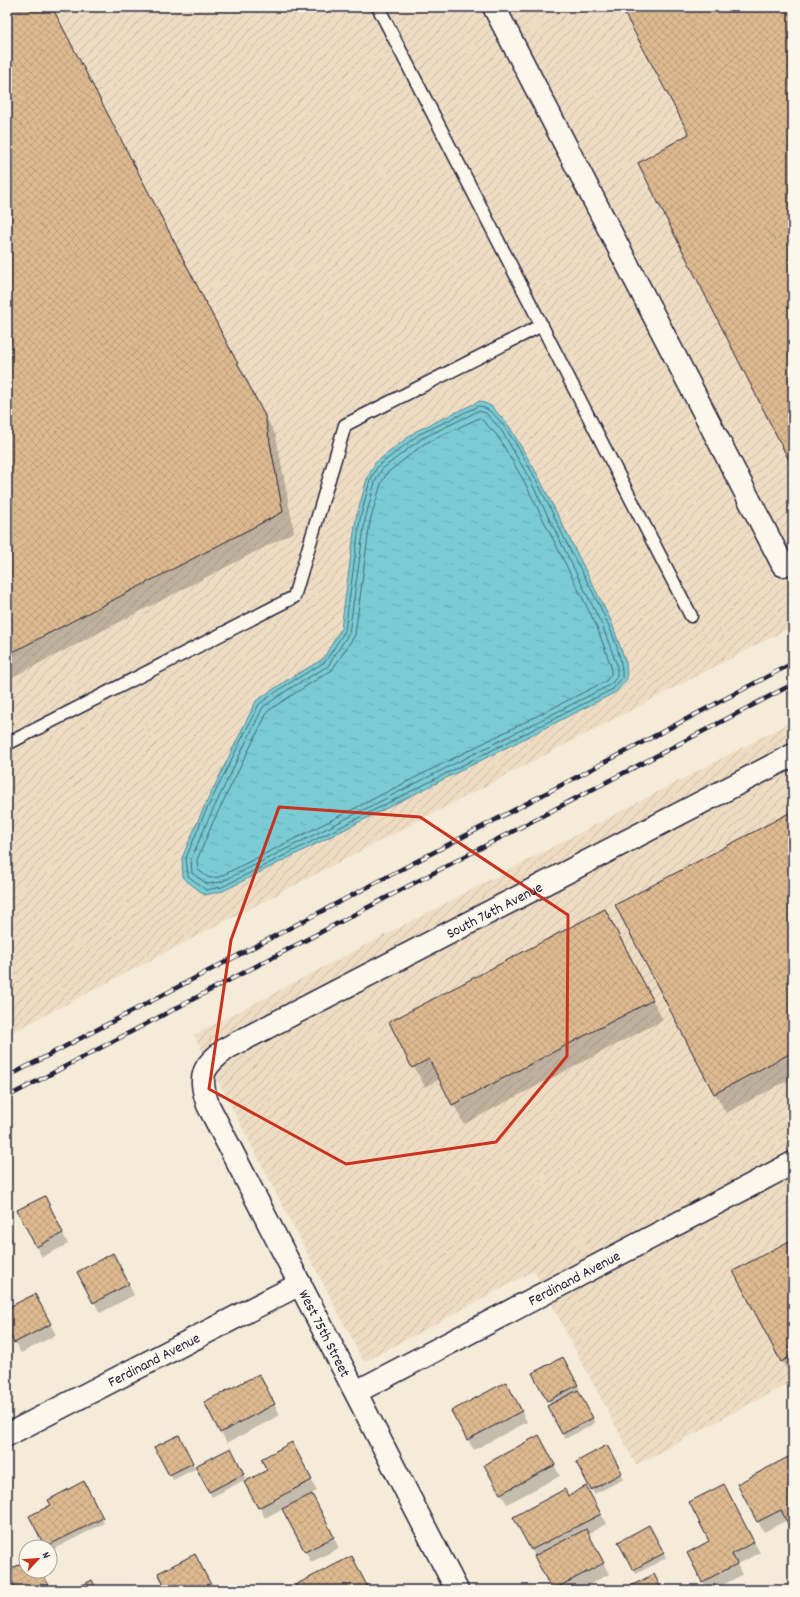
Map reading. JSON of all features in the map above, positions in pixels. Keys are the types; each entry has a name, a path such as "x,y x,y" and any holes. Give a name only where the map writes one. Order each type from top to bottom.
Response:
{"street":[{"path":"494,7 783,565"},
{"name":"South 76th Avenue","path":"203,1073 212,1060 227,1048 793,755"},
{"name":"West 75th Street","path":"203,1073 203,1091 208,1106 458,1590"},
{"name":"Ferdinand Avenue","path":"356,1392 793,1163"},
{"name":"Ferdinand Avenue","path":"7,1435 300,1284"}],"lane":[{"path":"378,7 691,616"},
{"path":"7,744 294,597 345,425 542,325"}],"highlighted area":[{"path":"279,807 420,817 568,915 567,1056 496,1142 346,1164 209,1089 231,940"}],"shaded area":[{"path":"7,7 793,7 793,626 7,1035"},
{"path":"793,721 793,1381 636,1465 534,1271 364,1362 194,1035"}],"water":[{"path":"480,401 491,406 509,426 537,474 611,621 626,663 627,679 616,692 223,891 205,895 183,878 182,858 200,816 256,701 284,682 323,659 341,629 356,518 367,479 375,463 416,431"}],"building":[{"path":"7,7 52,7 265,416 283,512 7,655"},
{"path":"621,7 793,7 793,468 638,163 689,134"},
{"path":"793,811 793,1052 714,1094 615,905"},
{"path":"605,909 653,1000 452,1105 429,1059 412,1068 389,1022"},
{"path":"45,1196 63,1233 36,1247 17,1210"},
{"path":"793,1239 793,1355 781,1362 733,1271"},
{"path":"113,1253 129,1284 93,1303 77,1272"},
{"path":"35,1294 51,1324 14,1343 7,1329 7,1308"},
{"path":"563,1357 578,1385 547,1401 532,1373"},
{"path":"259,1374 275,1404 220,1433 204,1402"},
{"path":"506,1382 522,1411 467,1440 451,1411"},
{"path":"578,1390 593,1418 562,1434 547,1406"},
{"path":"179,1435 193,1463 169,1475 154,1447"},
{"path":"539,1435 555,1465 500,1494 484,1465"},
{"path":"292,1442 312,1480 258,1508 244,1482 267,1470 261,1459"},
{"path":"607,1445 622,1473 591,1490 576,1462"},
{"path":"231,1448 244,1474 209,1492 195,1466"},
{"path":"788,1457 793,1467 792,1532 781,1510 757,1522 737,1484"},
{"path":"84,1481 103,1518 58,1540 58,1539 41,1539 29,1516 51,1505 48,1500"},
{"path":"724,1484 754,1542 732,1554 737,1564 702,1582 687,1553 709,1541 689,1502"},
{"path":"586,1486 601,1514 531,1550 513,1517 565,1489 568,1496"},
{"path":"312,1494 334,1537 305,1552 282,1509"},
{"path":"649,1525 664,1553 633,1570 618,1542"},
{"path":"586,1529 604,1563 552,1590 534,1556"},
{"path":"195,1554 211,1585 201,1590 167,1590 158,1573"},
{"path":"352,1556 369,1590 298,1590 295,1585"},
{"path":"18,1565 18,1579 46,1579 51,1590 16,1590 7,1571"},
{"path":"654,1574 662,1590 623,1590"},
{"path":"92,1580 97,1590 73,1590"}],"railway":[{"path":"7,1077 793,663"},
{"path":"7,1097 793,684"}]}
